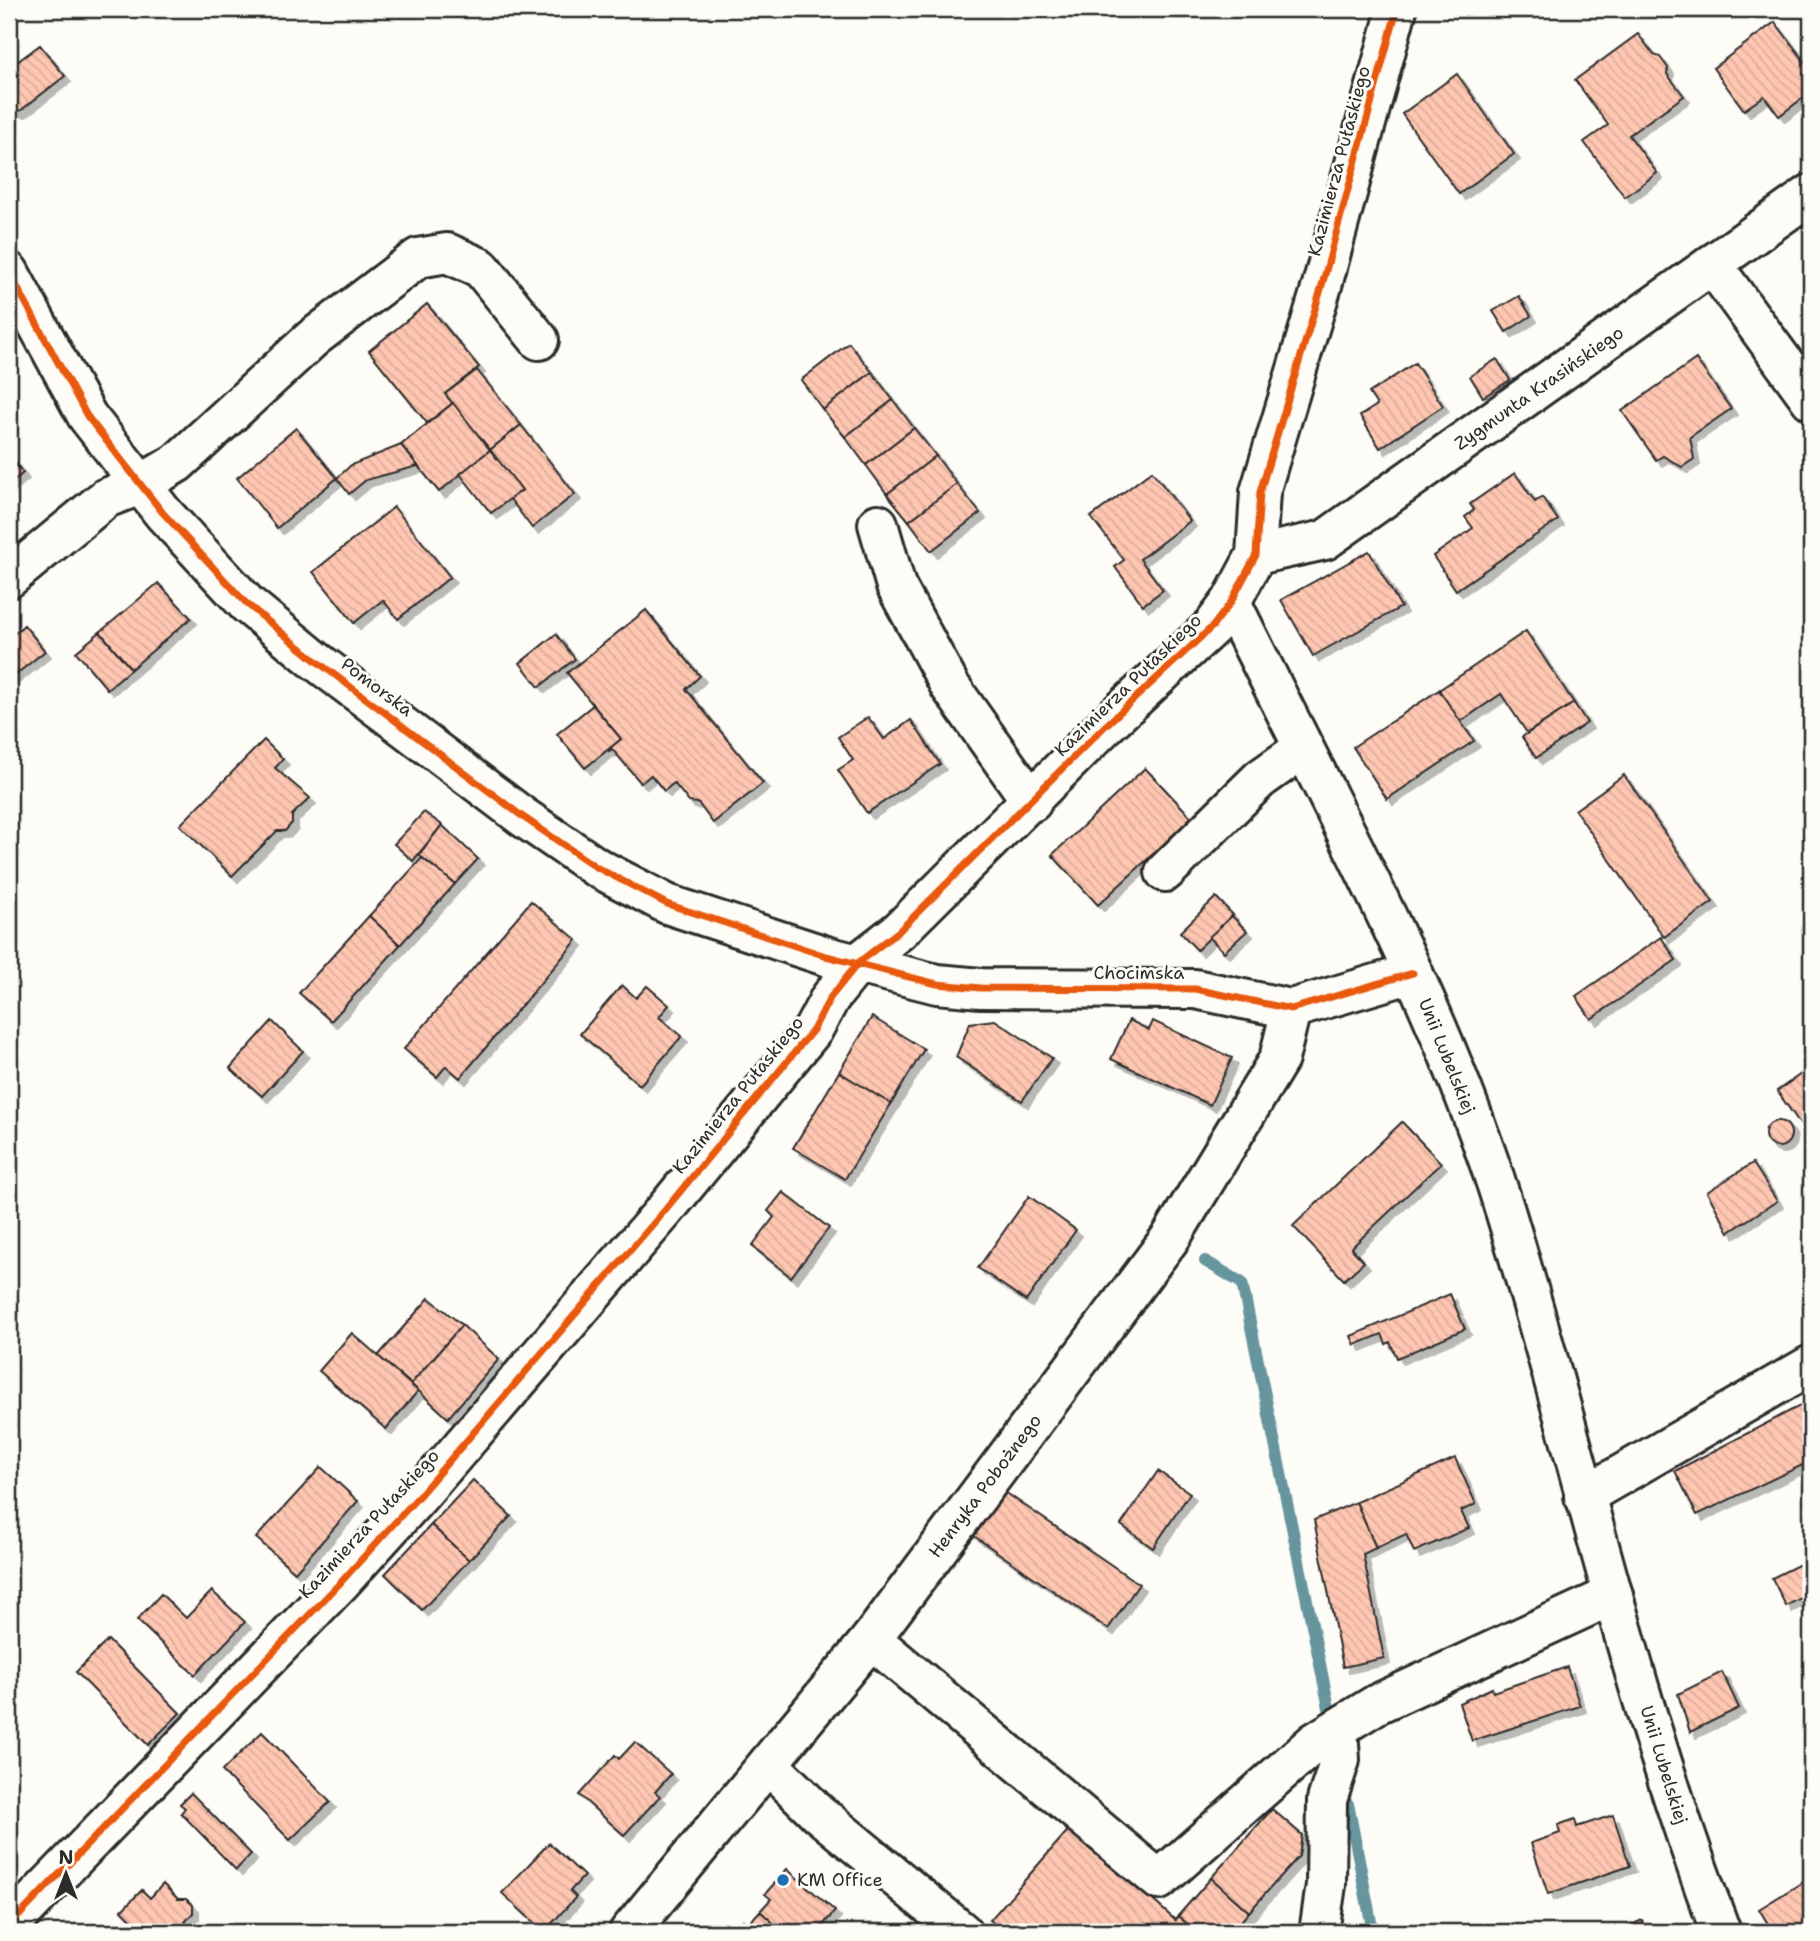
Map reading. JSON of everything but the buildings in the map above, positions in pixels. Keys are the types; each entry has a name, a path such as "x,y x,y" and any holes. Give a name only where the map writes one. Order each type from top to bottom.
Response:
{"street":[{"name":"Kazimierza Pułaskiego","path":"9,1926 341,1582 418,1497 665,1210 813,1030 830,998 859,962 899,931 1032,802 1105,726 1213,626 1231,602 1256,555 1260,492 1321,289 1396,9"},
{"name":"Zygmunta Krasińskiego","path":"1256,555 1325,540 1811,194"},
{"path":"9,578 106,498 140,485 177,463 313,338 418,258 447,253 481,268 539,340"},
{"path":"1712,264 1811,400"},
{"name":"Pomorska","path":"9,272 87,416 140,485 247,604 315,660 490,792 596,867 667,904 826,956 859,962"},
{"path":"878,524 896,586 950,686 1032,802"},
{"name":"Unii Lubelskiej","path":"1231,602 1302,749 1368,872 1474,1122 1506,1213 1584,1496 1693,1859 1721,1932"},
{"path":"1165,872 1260,779 1302,749"},
{"name":"Chocimska","path":"859,962 937,984 981,988 1195,989 1291,1009 1413,973"},
{"name":"Henryka Pobożnego","path":"629,1932 872,1639 1171,1237 1279,1059 1291,1009"},
{"path":"1584,1496 1811,1365"},
{"path":"872,1639 1159,1880 1326,1735 1377,1704 1613,1595"},
{"path":"1320,1932 1326,1885 1327,1800 1340,1759 1326,1735"},
{"path":"768,1764 818,1813 962,1932"}],"waterway":[{"path":"1205,1261 1242,1283 1329,1708"},
{"path":"1348,1804 1373,1932"}],"cycle path":[{"path":"9,1926 341,1582 418,1497 665,1210 813,1030 830,998 859,962 899,931 1105,726 1213,626 1231,602 1256,555 1260,492 1321,289 1397,9"},
{"path":"9,272 87,416 163,513 247,604 315,660 523,817 596,867 667,904 826,956 937,984 981,988 1195,989 1291,1009 1413,973"}],"place":[{"name":"KM Office","path":"783,1880"}]}
